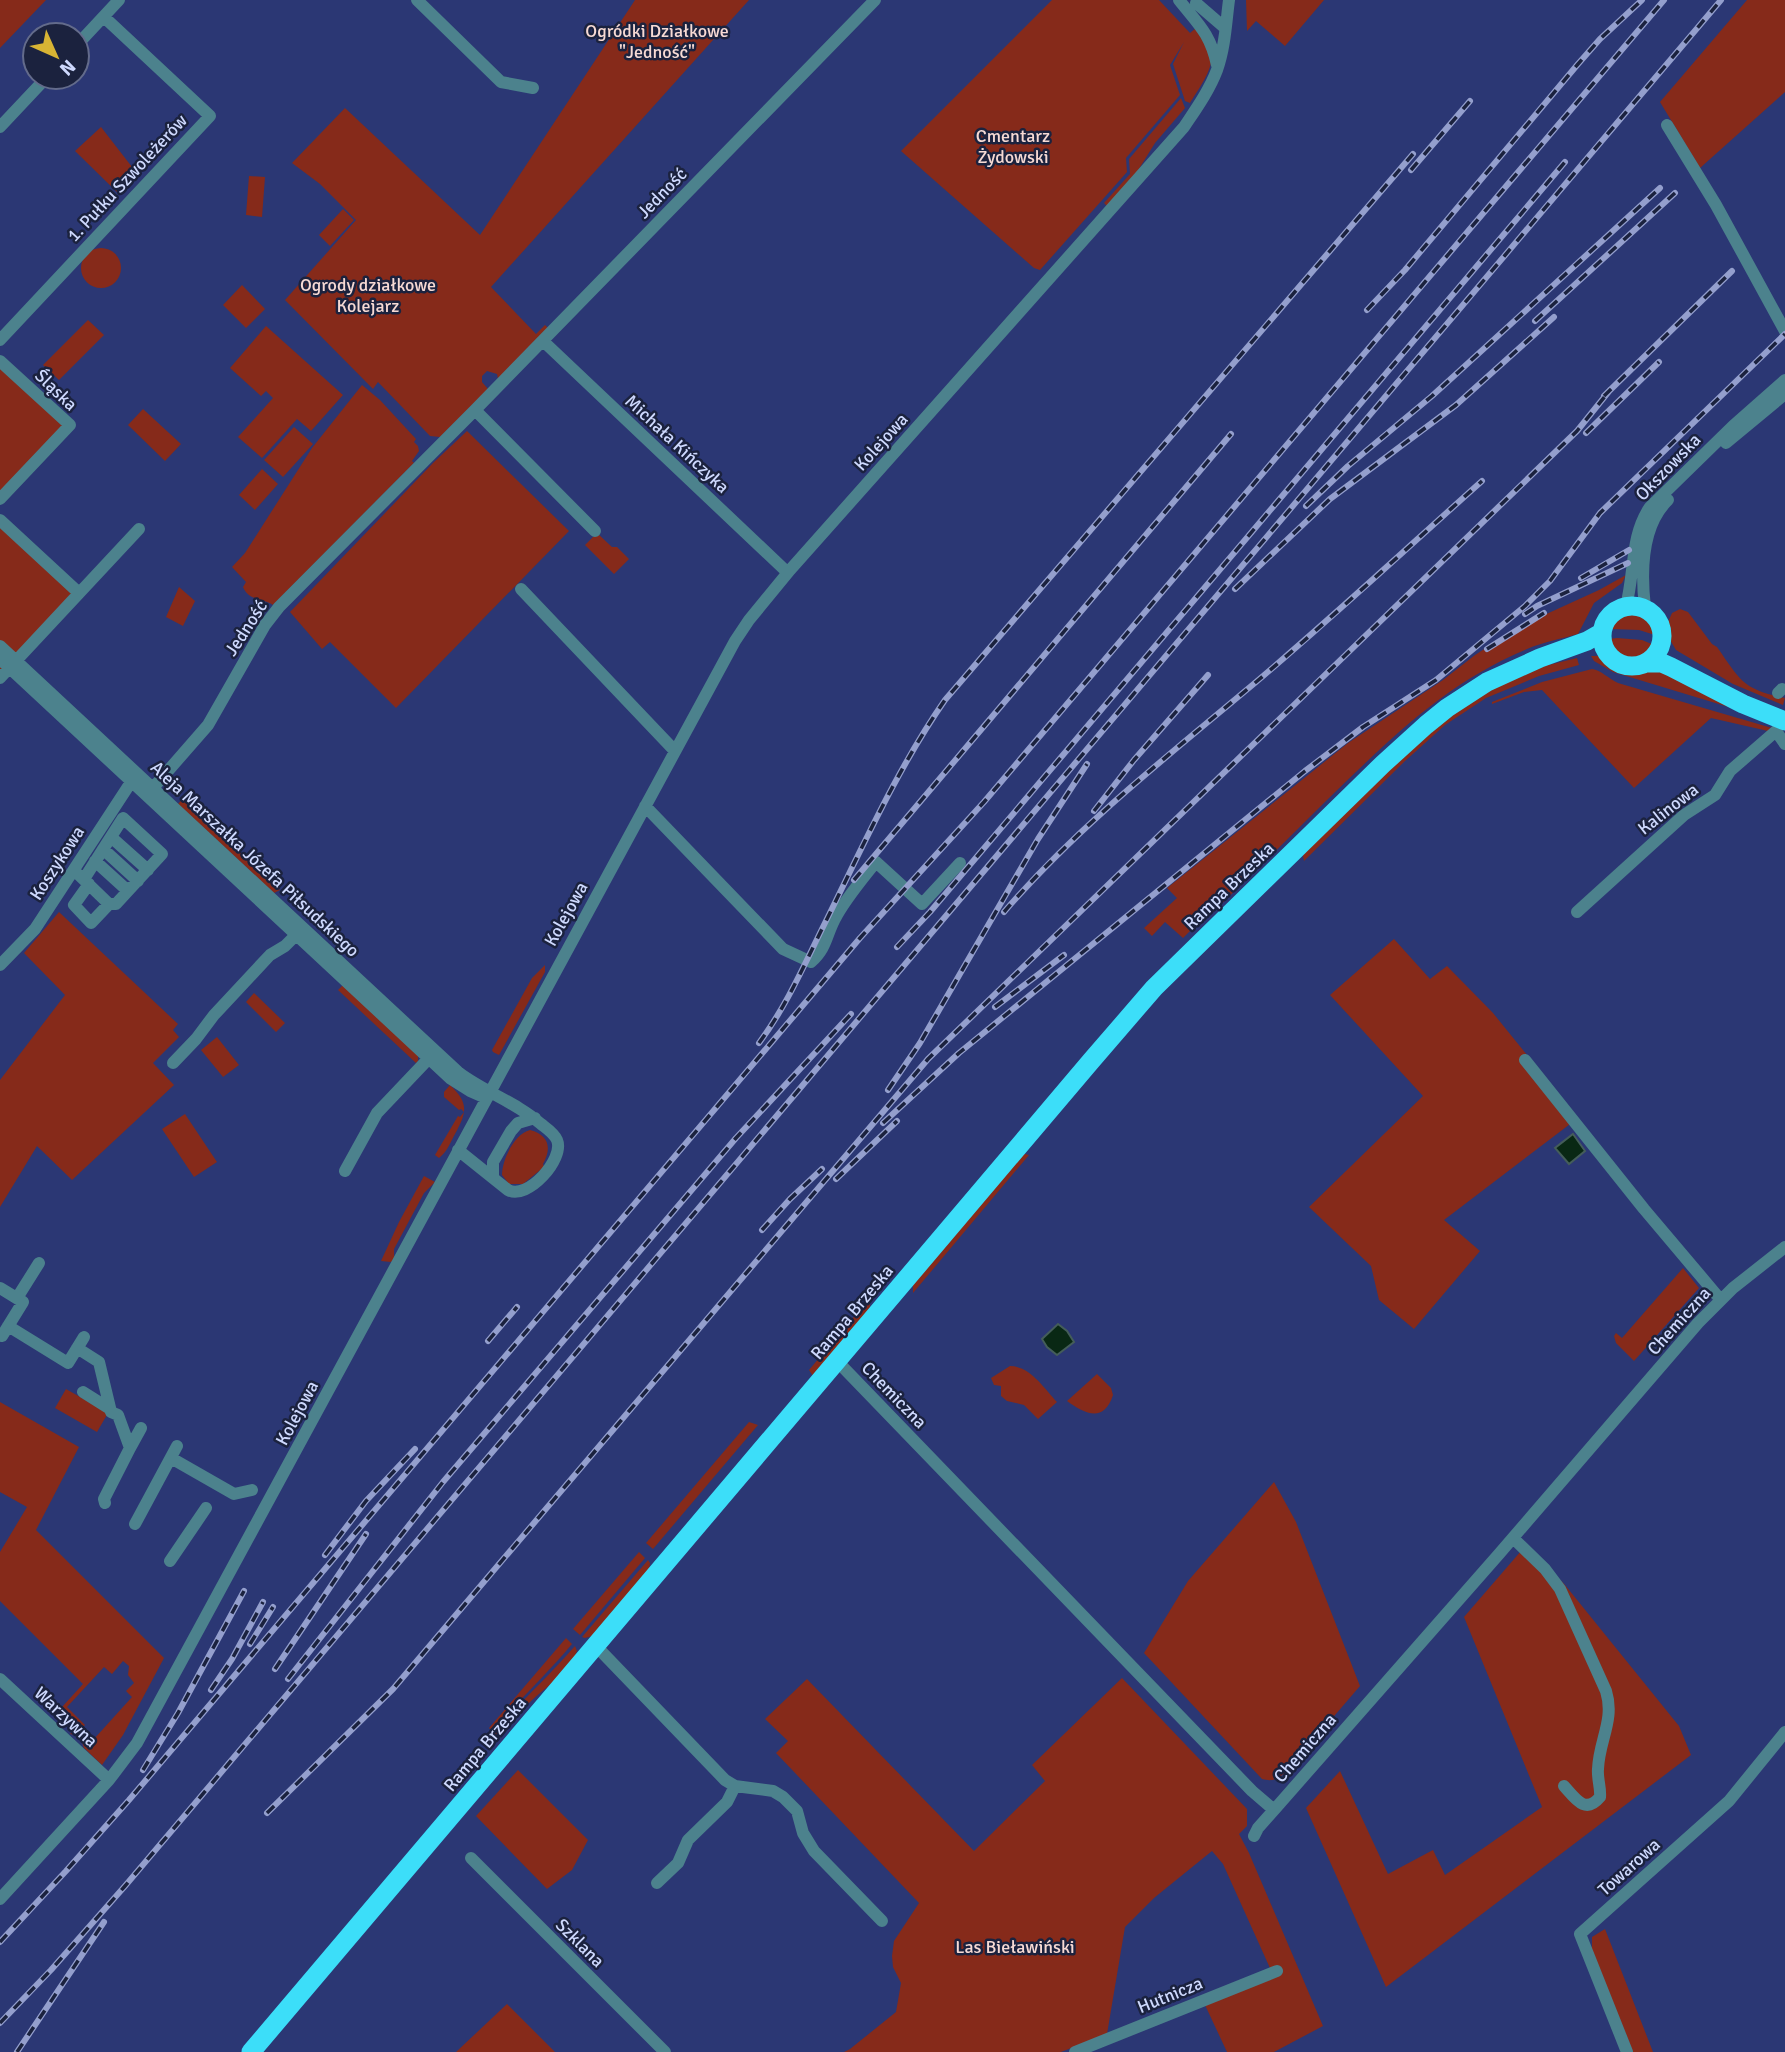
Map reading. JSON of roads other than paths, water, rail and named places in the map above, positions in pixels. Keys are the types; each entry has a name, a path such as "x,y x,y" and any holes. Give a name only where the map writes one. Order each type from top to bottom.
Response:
{"highway":[{"path":"1781,697 1725,682 1692,664 1670,650 1662,636 1659,621 1635,607 1616,609 1604,624 1601,633 1603,645 1606,653 1615,661 1625,666 1662,663 1781,726"},
{"name":"Rampa Brzeska","path":"251,2052 1154,988 1383,764 1447,708 1487,682 1601,633"},
{"path":"1647,663 1659,650 1662,636"},
{"name":"Rampa Brzeska","path":"1540,658 1606,653"}],"street":[{"path":"91,30 119,0"},
{"path":"417,0 501,82 533,88"},
{"name":"Jedność","path":"153,788 208,725 265,625 279,607 875,0"},
{"path":"1179,0 1213,44 1218,68"},
{"name":"Kolejowa","path":"0,1899 109,1780 137,1743 748,620 787,572 1184,127 1208,91 1218,68 1229,0"},
{"path":"1199,1 1225,28 1217,31 1202,28"},
{"name":"1. Pułku Szwoleżerów","path":"0,340 210,116 104,17"},
{"path":"0,127 34,91"},
{"path":"1667,125 1716,205 1785,331"},
{"name":"Michała Kińczyka","path":"543,341 787,572"},
{"name":"Śląska","path":"0,361 69,425 0,499"},
{"name":"Okszowska","path":"1635,607 1631,585 1637,536 1650,507 1733,426 1785,380"},
{"name":"Okszowska","path":"1635,607 1643,592 1647,537 1656,513 1720,449 1785,394"},
{"path":"475,410 595,531"},
{"path":"0,520 79,593"},
{"path":"6,667 139,529"},
{"path":"521,589 675,751"},
{"name":"Aleja Marszałka Józefa Piłsudskiego","path":"0,646 6,667 134,777 432,1054 488,1094 509,1101 535,1118"},
{"path":"1781,726 1785,744"},
{"name":"Kalinowa","path":"1577,912 1684,815 1715,795 1730,771 1781,726"},
{"name":"Aleja Marszałka Józefa Piłsudskiego","path":"134,777 153,788 300,931"},
{"name":"Koszykowa","path":"0,965 35,929 134,777"},
{"path":"645,806 783,948 811,962 827,943 834,919 846,898 876,862 922,904 960,863"},
{"path":"74,870 86,882 110,904 116,904 162,854 124,818 95,861 86,882 74,905 91,923 110,904"},
{"path":"111,837 148,870"},
{"path":"103,849 138,881"},
{"path":"95,861 128,891"},
{"path":"173,1063 270,955 285,946 300,931"},
{"path":"345,1171 377,1113 432,1054"},
{"path":"1525,1060 1720,1300"},
{"path":"458,1150 493,1178 508,1190 520,1193 536,1183 549,1167 558,1148 557,1140 535,1118 518,1123 493,1162 493,1178"},
{"name":"Chemiczna","path":"836,1362 1243,1782 1274,1810 1720,1300 1785,1247"},
{"path":"17,1298 39,1263"},
{"path":"0,1288 23,1302 5,1331 68,1363 80,1342 100,1362 110,1409"},
{"path":"83,1392 118,1415 130,1448"},
{"path":"105,1503 104,1499 141,1428"},
{"path":"135,1524 174,1452 234,1494 252,1490"},
{"path":"170,1561 206,1508"},
{"path":"1513,1538 1545,1569 1560,1589 1611,1705 1597,1771 1600,1797 1588,1805 1580,1804 1564,1786"},
{"path":"596,1646 725,1780 735,1786 773,1791 783,1797 797,1811 803,1833 814,1851 882,1921"},
{"name":"Warzywna","path":"0,1679 109,1780"},
{"name":"Towarowa","path":"1628,2052 1580,1934 1729,1801 1785,1732"},
{"path":"657,1884 678,1863 688,1840 727,1802 735,1786"},
{"path":"1254,1836 1274,1810"},
{"name":"Szklana","path":"471,1858 665,2052"},
{"name":"Hutnicza","path":"1075,2052 1278,1971"}],"railway":[{"path":"1367,310 1405,270 1600,39 1642,0"},
{"path":"0,1942 129,1800 860,938 984,802 1664,0"},
{"path":"0,2023 125,1886 1721,0"},
{"path":"1411,170 1470,101"},
{"path":"759,1043 793,988 894,784 945,700 1413,154"},
{"path":"897,947 930,912 1565,162"},
{"path":"1306,506 1348,466 1432,396 1660,188"},
{"path":"1535,321 1675,193"},
{"path":"1604,396 1732,271"},
{"path":"1235,589 1330,499 1456,405 1554,317"},
{"path":"883,1123 959,1053 1305,771 1363,727 1436,680 1525,606 1550,581 1600,513 1785,334"},
{"path":"1586,433 1659,362"},
{"path":"267,1813 393,1689 928,1059 1577,431 1610,390"},
{"path":"854,880 1231,434"},
{"path":"1004,912 1093,821 1313,633 1482,481"},
{"path":"1581,578 1629,550"},
{"path":"1525,614 1628,563"},
{"path":"1487,649 1544,613"},
{"path":"1094,811 1134,760 1208,675"},
{"path":"888,1090 920,1043 1038,839 1087,764"},
{"path":"995,1007 1064,955"},
{"path":"288,1679 443,1482 736,1138 851,1014"},
{"path":"836,1179 897,1121"},
{"path":"762,1230 822,1169"},
{"path":"488,1341 517,1307"},
{"path":"325,1555 366,1501 415,1449"},
{"path":"275,1669 366,1534"},
{"path":"143,1770 178,1713 244,1591"},
{"path":"211,1690 232,1659 263,1602"},
{"path":"250,1644 273,1607"},
{"path":"17,2052 104,1922"}],"park label":[{"name":"Ogródki Działkowe \"Jedność\"","path":"657,41"},
{"name":"Cmentarz Żydowski","path":"1013,146"},
{"name":"Ogrody działkowe Kolejarz","path":"368,295"},
{"name":"Las Bieławiński","path":"1015,1947"}]}
